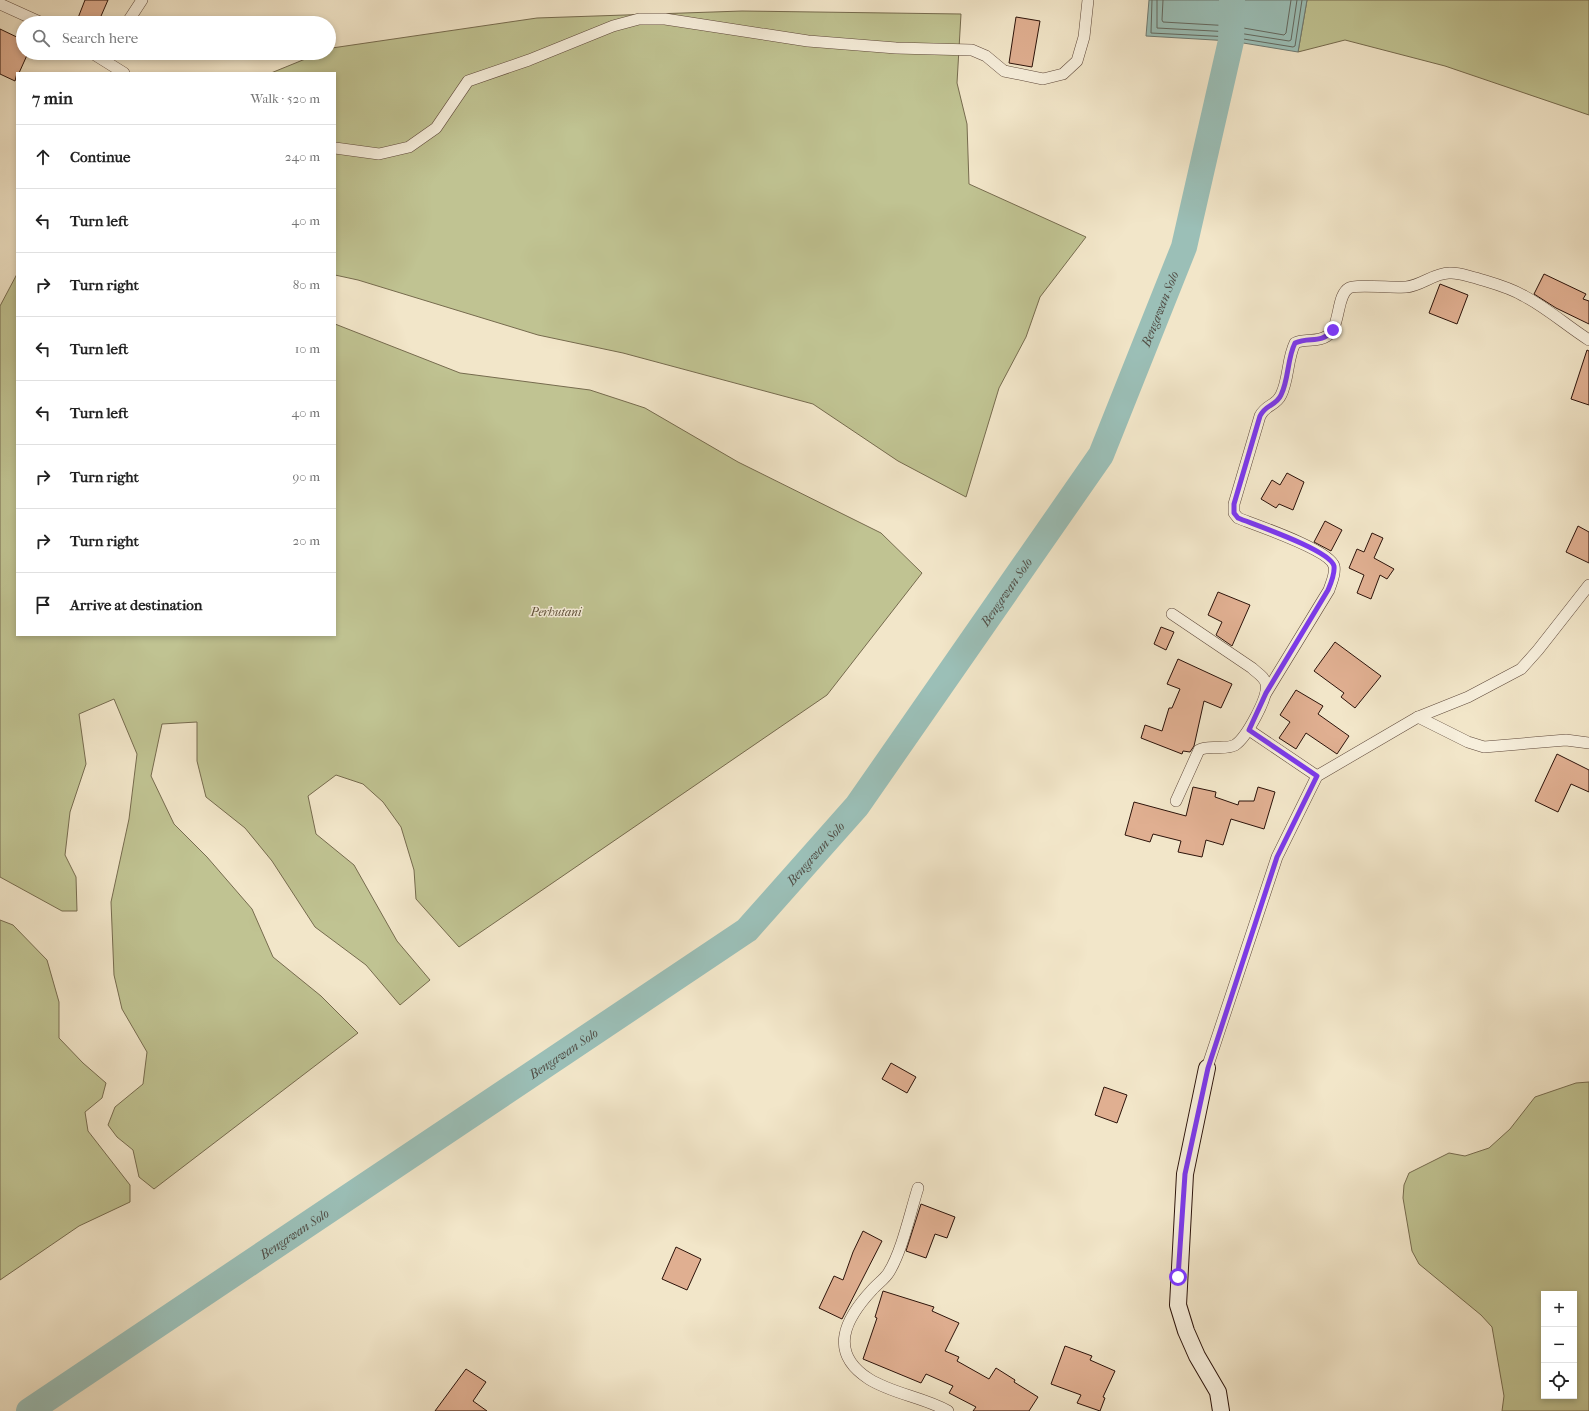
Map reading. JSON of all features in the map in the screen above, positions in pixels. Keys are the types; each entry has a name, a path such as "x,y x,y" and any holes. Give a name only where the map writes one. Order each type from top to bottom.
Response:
{"main road":[{"path":"1208,1068 1185,1174 1178,1305 1186,1331 1197,1356 1218,1392 1221,1411"}],"street":[{"path":"132,16 142,0"},
{"path":"336,148 378,154 408,147 436,128 468,81 529,60 613,26 639,19 666,19 808,41 896,48 972,50 986,56 1004,71 1043,79 1063,74 1077,61 1084,37 1088,0"},
{"path":"0,4 27,16"},
{"path":"106,60 123,72"},
{"path":"1176,801 1199,750 1204,747 1226,748 1236,744 1249,730 1266,693 1328,590 1334,576 1334,565 1326,556 1307,546 1238,518 1234,513 1234,504 1260,416 1264,408 1278,401 1282,393 1295,343 1301,340 1319,340 1328,336 1333,330 1343,294 1348,288 1356,286 1374,288 1408,287 1427,278 1449,272 1499,284 1525,296 1589,340"},
{"path":"1208,1068 1277,857 1317,776 1418,717 1468,697 1521,669 1538,650 1589,585"},
{"path":"1172,614 1264,678 1266,693"},
{"path":"1418,717 1468,742 1484,747 1566,740 1589,743"},
{"path":"1249,730 1317,776"},
{"path":"918,1188 889,1273 872,1289 851,1315 846,1328 844,1342 852,1363 869,1379 899,1393 929,1402 948,1411"}],"green space":[{"path":"1307,0 1589,0 1589,115 1445,66 1345,40 1298,52"},
{"path":"742,11 961,14 957,83 967,124 969,184 1086,237 1040,297 1026,337 999,388 966,497 898,461 813,404 623,353 538,335 358,280 336,275 336,72 273,72 303,60 336,60 336,47 537,18"},
{"name":"Perhutani","path":"16,276 16,636 336,636 336,324 460,373 590,390 645,408 738,462 881,533 922,573 827,695 459,947 416,899 414,870 401,827 383,802 363,784 336,775 308,796 316,834 354,865 397,941 430,980 400,1005 366,965 315,927 272,861 245,828 206,797 197,761 197,722 162,724 151,776 174,824 207,857 252,909 273,957 321,996 358,1033 154,1189 139,1177 133,1150 117,1137 108,1125 115,1107 143,1084 147,1052 122,1009 114,975 111,902 129,819 137,754 114,699 79,714 86,764 70,812 65,855 76,877 77,911 62,911 0,877 0,306"},
{"path":"0,920 13,925 47,960 59,1002 59,1038 83,1063 106,1083 102,1098 85,1112 88,1131 130,1185 130,1202 79,1226 0,1280"},
{"path":"1589,1082 1589,1411 1502,1411 1504,1396 1492,1327 1481,1315 1419,1264 1412,1251 1403,1198 1404,1185 1409,1173 1449,1153 1465,1156 1489,1148 1510,1129 1535,1097 1576,1083"}],"water":[{"path":"1149,0 1307,0 1298,52 1231,41 1146,36"}],"building":[{"path":"85,0 108,0 101,16 79,16"},
{"path":"1016,17 1040,21 1032,67 1009,63"},
{"path":"0,29 16,37 16,60 25,60 19,72 16,72 15,81 0,74"},
{"path":"1544,274 1586,294 1583,299 1589,301 1589,324 1556,308 1534,294"},
{"path":"1440,284 1468,295 1457,324 1429,313"},
{"path":"1587,350 1589,351 1589,405 1571,399"},
{"path":"1287,473 1304,482 1293,510 1279,504 1276,508 1261,499 1272,480 1280,485"},
{"path":"1325,521 1342,530 1331,551 1314,542"},
{"path":"1578,526 1589,532 1589,563 1566,552"},
{"path":"1372,533 1383,538 1374,558 1394,569 1387,579 1380,575 1371,599 1357,593 1364,575 1349,568 1357,549 1364,552"},
{"path":"1218,592 1250,605 1232,646 1216,635 1222,622 1208,615"},
{"path":"1161,627 1174,632 1166,650 1154,644"},
{"path":"1335,642 1381,676 1355,708 1341,697 1344,693 1314,671"},
{"path":"1178,659 1232,684 1221,708 1204,701 1194,746 1190,752 1183,751 1182,754 1141,738 1145,725 1162,731 1169,708 1172,708 1180,689 1167,684"},
{"path":"1296,690 1323,706 1318,714 1349,736 1337,754 1306,733 1296,749 1279,738 1290,722 1280,715"},
{"path":"1557,754 1589,770 1589,792 1571,784 1558,812 1535,801"},
{"path":"1193,787 1216,792 1215,797 1238,805 1239,801 1254,801 1258,787 1275,792 1264,829 1231,819 1223,845 1206,840 1202,857 1178,852 1181,841 1153,834 1150,842 1125,835 1134,802 1186,816"},
{"path":"891,1063 916,1077 907,1093 882,1079"},
{"path":"1104,1087 1127,1095 1117,1123 1095,1115"},
{"path":"921,1204 955,1217 947,1238 935,1234 926,1258 906,1251"},
{"path":"863,1231 882,1241 842,1319 819,1308 834,1276 843,1280 853,1252"},
{"path":"676,1247 701,1259 687,1290 662,1279"},
{"path":"883,1291 934,1307 932,1311 959,1323 945,1351 959,1357 957,1361 989,1379 996,1368 1015,1380 1014,1382 1038,1397 1029,1411 973,1411 976,1407 949,1393 953,1386 926,1374 921,1383 863,1359 877,1318 875,1317"},
{"path":"1065,1346 1092,1356 1090,1360 1115,1371 1103,1397 1105,1398 1100,1411 1077,1403 1081,1395 1051,1384"},
{"path":"466,1369 486,1382 473,1401 487,1411 435,1411"}],"waterway":[{"name":"Bengawan Solo","path":"29,1411 747,930 857,806 1101,455 1184,247 1231,41 1232,0"}],"route":[{"path":"1178,1277 1185,1174 1208,1068 1277,857 1317,776 1249,730 1266,693 1328,590 1334,576 1334,565 1326,556 1307,546 1238,518 1234,513 1234,504 1260,416 1264,408 1278,401 1282,393 1292,349 1295,343 1301,340 1319,340 1328,336 1333,330"}]}
